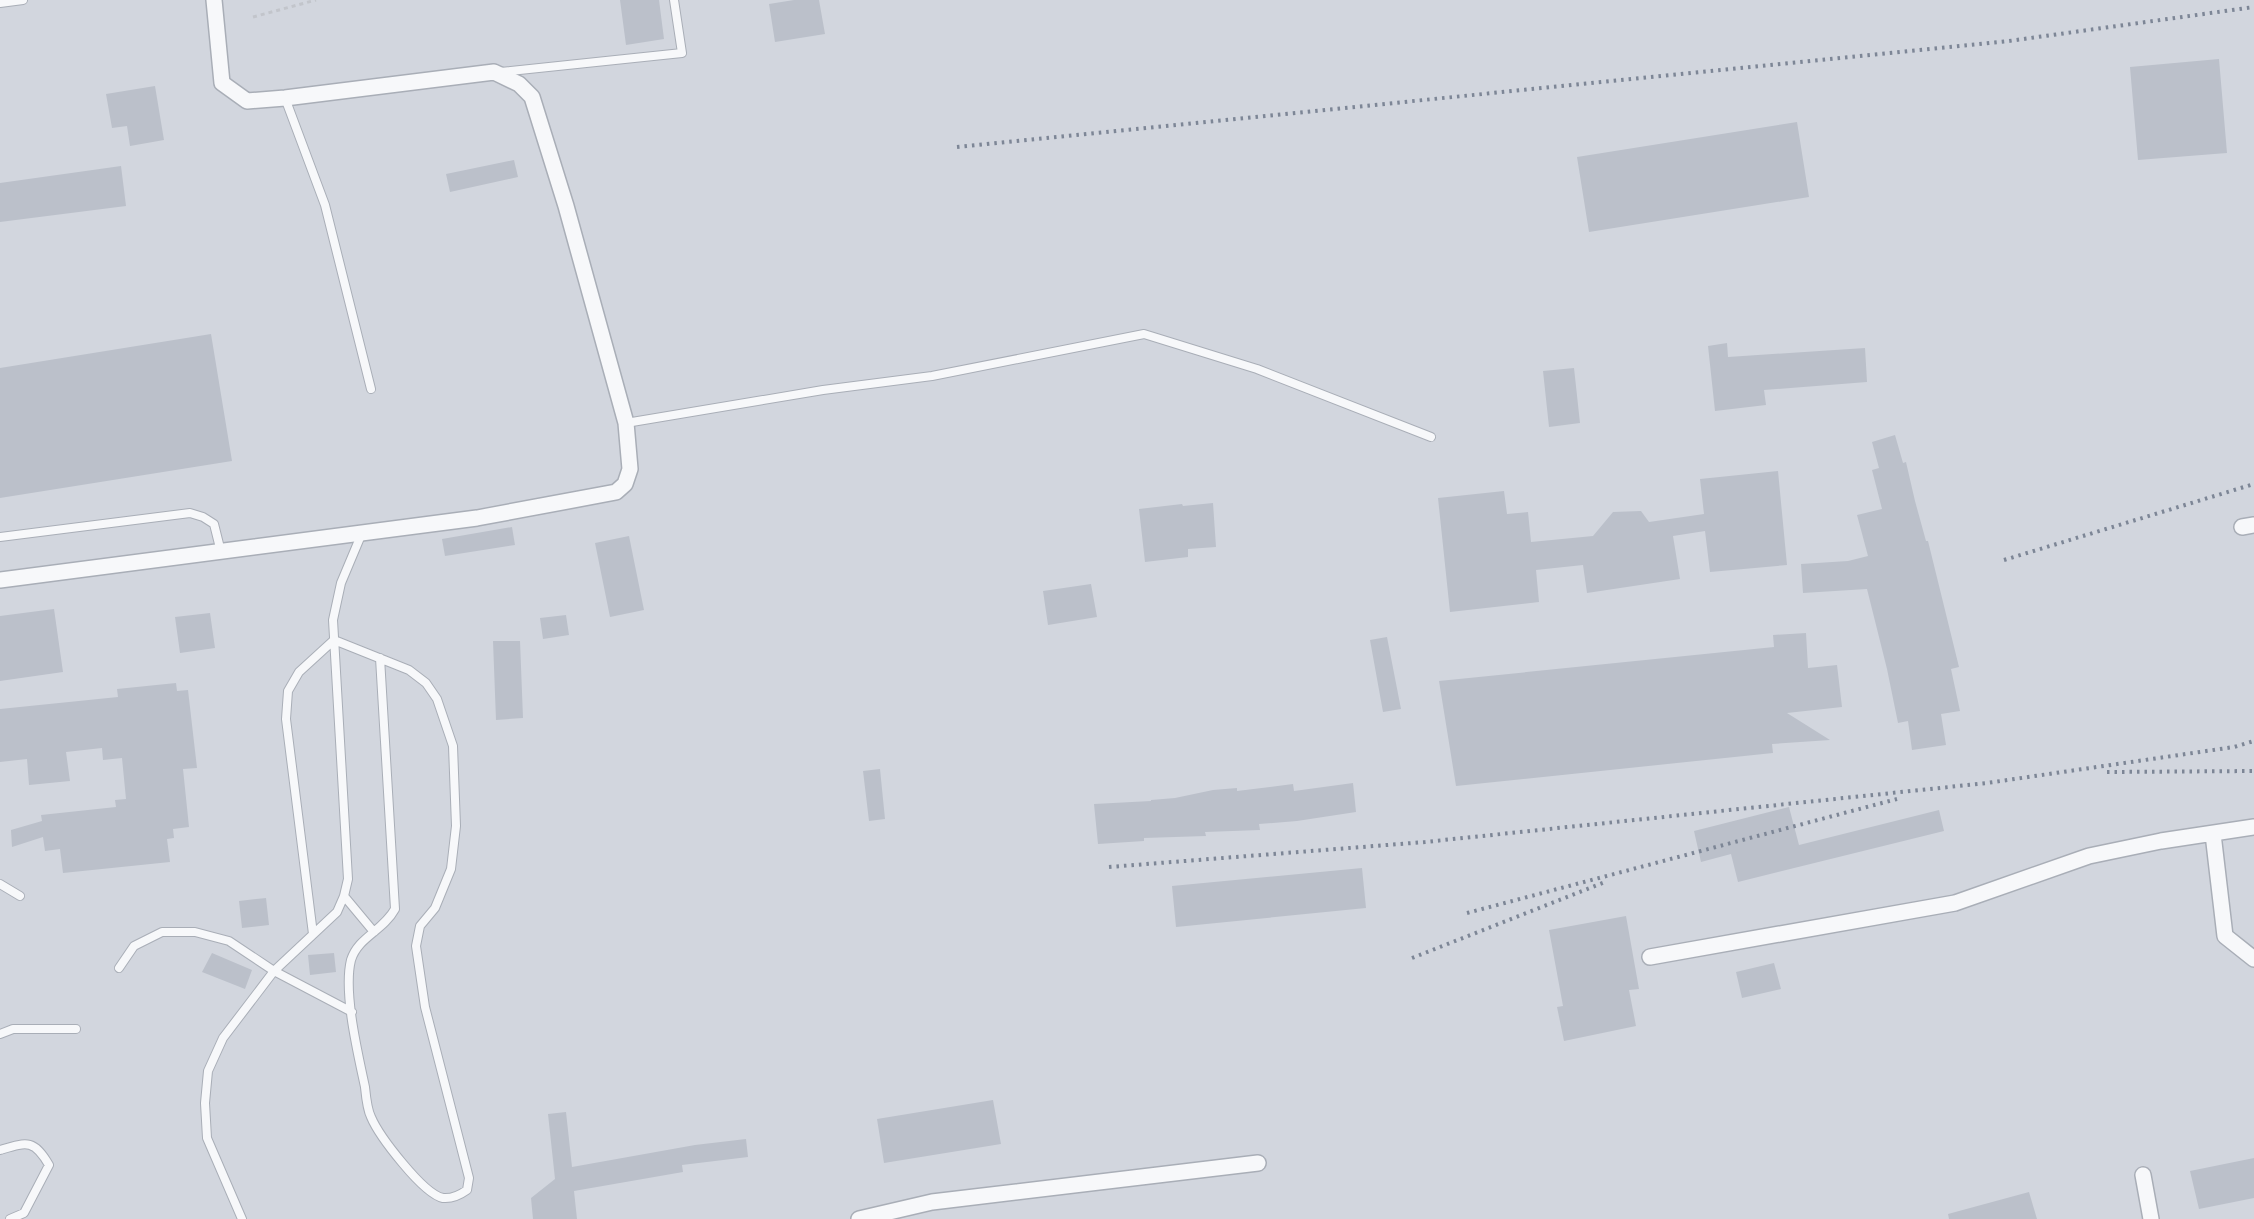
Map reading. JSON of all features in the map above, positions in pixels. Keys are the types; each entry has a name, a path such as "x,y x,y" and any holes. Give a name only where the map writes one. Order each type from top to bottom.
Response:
{"street":[{"path":"0,580 221,552 363,531 477,518 616,492 625,484 630,469 626,423 566,206 532,97 519,84 494,72 247,101 222,84 214,0"},
{"path":"1650,957 1955,903 2089,856 2161,841 2254,827"},
{"path":"2213,834 2226,936 2254,959"},
{"path":"860,1219 932,1202 1258,1163"},
{"path":"2143,1175 2151,1219"}],"lane":[{"path":"0,3 23,0"},
{"path":"494,72 682,53 674,0"},
{"path":"285,98 326,205 370,389"},
{"path":"626,423 823,390 932,376 1144,334 1257,369 1431,437"},
{"path":"0,537 190,513 203,517 214,524 221,552"},
{"path":"242,1219 207,1138 204,1103 208,1071 223,1038 274,971 337,912 344,896 348,879 332,620 336,598 363,531"},
{"path":"334,640 380,658 409,670 426,683 437,699 454,746 456,826 451,869 435,908 420,926 416,946 425,1007 469,1178 467,1190 457,1197 442,1198 412,1175 370,1117 348,988 352,959 362,941 388,921 395,909 380,658"},
{"path":"313,934 286,719 288,691 299,672 334,640"},
{"path":"0,884 20,896"},
{"path":"344,896 374,932"},
{"path":"119,968 134,946 162,932 196,932 229,941 274,971 352,1012"},
{"path":"0,1034 13,1029 76,1029"},
{"path":"0,1150 24,1143 40,1150 49,1165 24,1213 10,1219"}],"path":[{"path":"253,17 316,0"}],"shaded area":[{"path":"0,0 2254,0 2254,1219 0,1219"}],"building":[{"path":"620,0 659,0 664,39 626,45"},
{"path":"794,0 819,0 825,34 775,42 769,4"},
{"path":"2219,59 2227,153 2138,160 2130,67"},
{"path":"155,86 164,140 130,146 127,126 112,128 106,94"},
{"path":"1797,122 1809,197 1589,232 1577,157"},
{"path":"514,160 518,177 450,192 446,174"},
{"path":"121,166 126,206 0,222 0,183"},
{"path":"211,334 232,461 0,498 0,368"},
{"path":"1727,343 1728,357 1865,348 1867,382 1764,390 1766,405 1715,411 1708,346"},
{"path":"1574,368 1580,423 1549,427 1543,371"},
{"path":"1895,435 1903,463 1906,462 1926,541 1928,541 1959,667 1951,669 1960,711 1941,714 1946,745 1912,750 1908,721 1898,723 1867,589 1803,593 1801,564 1848,561 1868,556 1857,515 1882,509 1872,470 1879,468 1872,442"},
{"path":"1778,471 1787,565 1710,572 1705,531 1673,536 1680,579 1587,593 1583,565 1536,570 1539,602 1450,612 1438,498 1504,491 1507,514 1528,512 1531,542 1593,536 1613,512 1641,511 1649,522 1704,514 1700,479"},
{"path":"1213,503 1216,547 1188,549 1188,557 1145,562 1139,509 1182,504 1183,506"},
{"path":"512,527 515,545 445,556 442,539"},
{"path":"629,536 644,610 610,617 595,543"},
{"path":"1091,584 1097,617 1048,625 1043,591"},
{"path":"54,609 63,672 0,681 0,616"},
{"path":"210,613 215,648 180,653 175,617"},
{"path":"566,615 569,635 543,639 540,618"},
{"path":"1806,633 1808,668 1837,665 1842,707 1787,713 1830,740 1772,744 1773,753 1456,786 1439,681 1774,647 1773,635"},
{"path":"1387,637 1401,709 1383,712 1370,640"},
{"path":"493,641 520,641 523,718 496,720"},
{"path":"176,683 177,691 188,690 197,768 183,769 189,827 173,829 174,838 167,839 170,862 63,873 60,849 45,851 43,837 12,847 11,830 42,821 41,815 116,807 115,800 126,799 122,758 103,760 102,748 66,752 70,781 29,785 27,759 0,762 0,709 118,697 117,689"},
{"path":"880,769 885,819 869,821 863,771"},
{"path":"1353,783 1356,812 1297,821 1259,824 1260,830 1205,832 1206,836 1144,838 1144,841 1098,844 1094,804 1151,801 1213,790 1237,788 1237,791 1293,784 1294,791"},
{"path":"1789,807 1799,845 1939,810 1944,831 1738,882 1731,854 1701,862 1694,831"},
{"path":"1362,868 1366,908 1176,927 1172,886"},
{"path":"266,898 269,925 242,928 239,901"},
{"path":"1626,916 1639,989 1629,990 1636,1026 1564,1041 1557,1007 1563,1006 1549,930"},
{"path":"212,953 252,970 245,989 202,972"},
{"path":"334,953 336,972 310,975 308,955"},
{"path":"1774,963 1781,989 1742,998 1736,972"},
{"path":"993,1100 1001,1144 884,1163 877,1119"},
{"path":"566,1112 572,1167 695,1145 746,1139 748,1157 682,1165 683,1172 574,1191 577,1219 533,1219 531,1198 555,1179 548,1114"},
{"path":"2254,1158 2254,1198 2199,1209 2190,1171"},
{"path":"2029,1192 2037,1219 1949,1219 1948,1214"}],"railway":[{"path":"957,147 2009,41 2254,7"},
{"path":"2004,560 2254,484"},
{"path":"1109,867 1425,842 1987,783 2234,747 2254,741"},
{"path":"2107,772 2254,771"},
{"path":"1467,913 1897,799"},
{"path":"1412,958 1605,882"}]}
